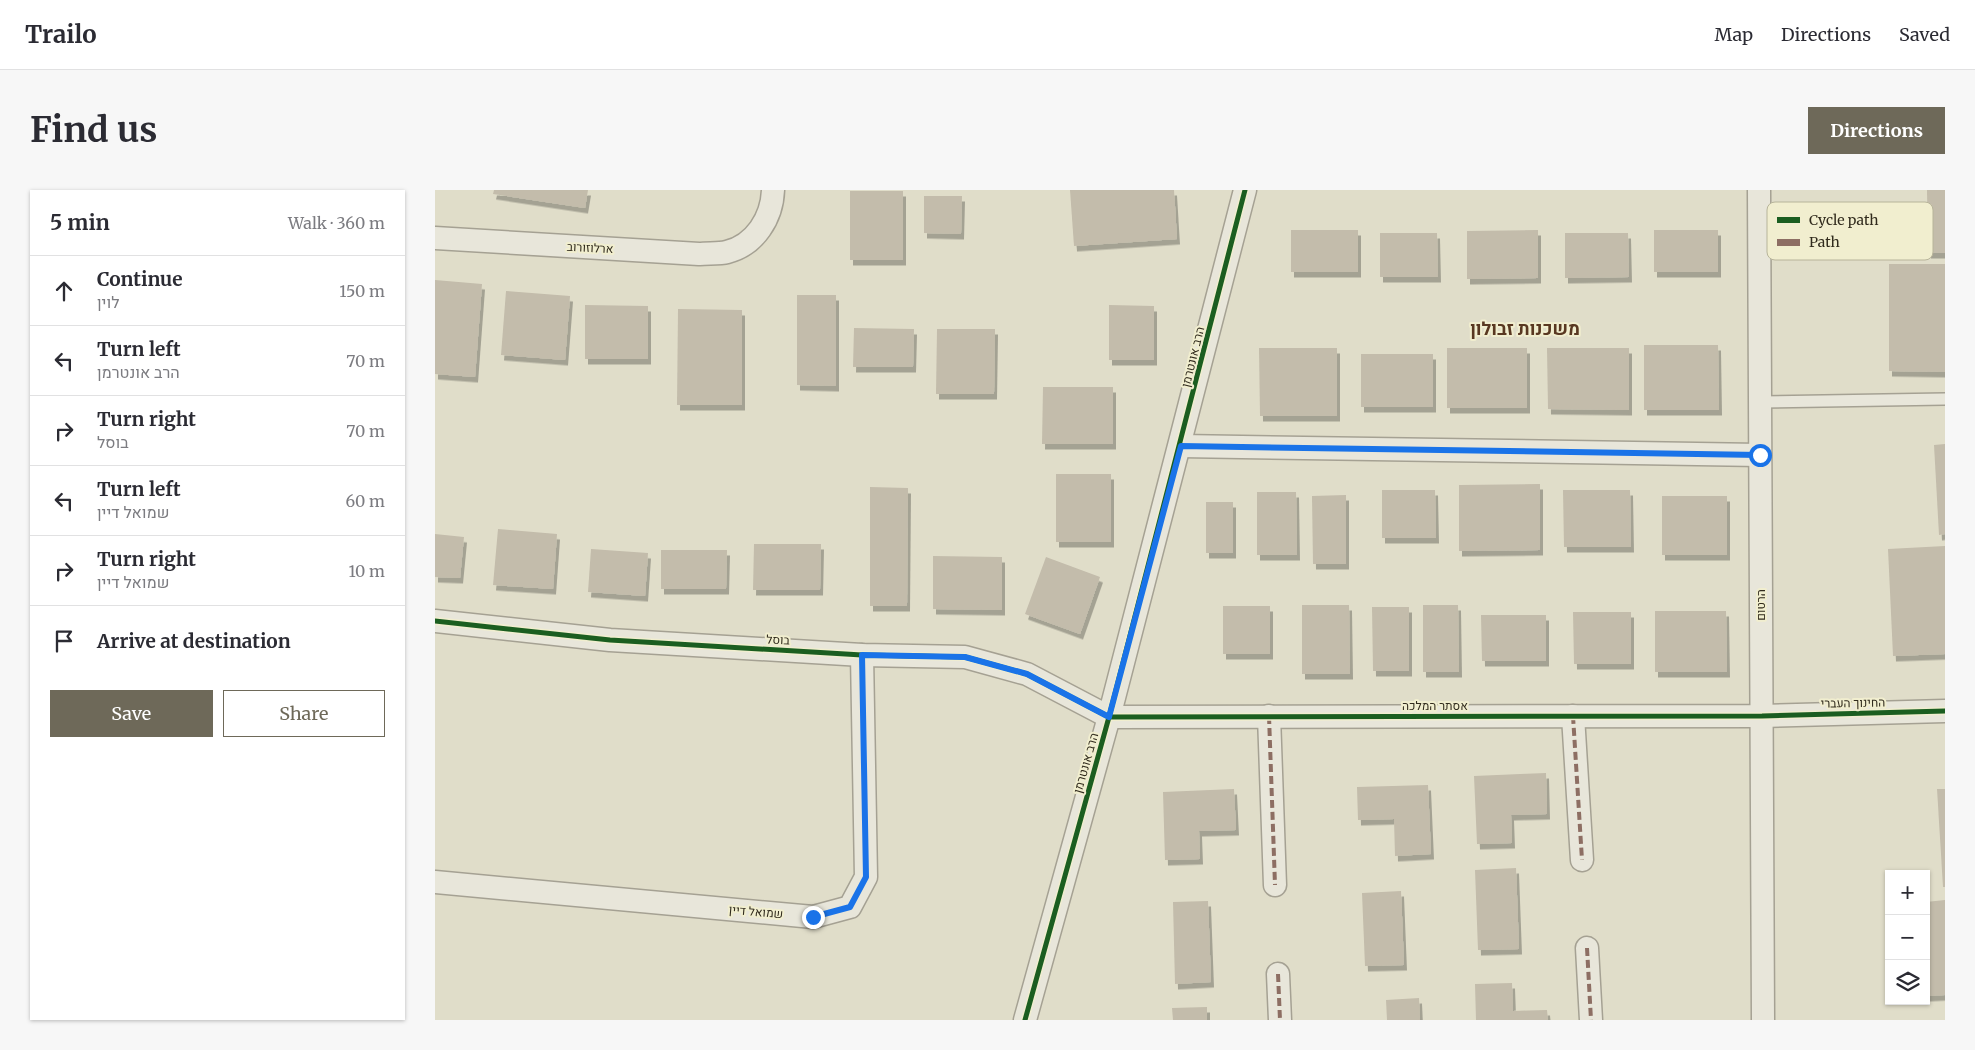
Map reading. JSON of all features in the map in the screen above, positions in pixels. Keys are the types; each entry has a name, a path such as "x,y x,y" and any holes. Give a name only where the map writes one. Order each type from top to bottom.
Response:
{"street":[{"name":"ארלוזורוב","path":"435,238 699,254 727,252 743,245 762,228 773,202 773,190"},
{"name":"הרב אונטרמן","path":"1025,1020 1109,717 1181,446 1245,190"},
{"name":"הרטום","path":"1759,190 1763,1020"},
{"path":"1181,446 1760,455"},
{"name":"בוסל","path":"435,621 609,640 862,655 965,657 1027,674 1109,717"},
{"name":"שמואל דיין","path":"435,882 813,917 850,907 866,877 862,655"},
{"name":"החינוך העברי","path":"1762,716 1945,711"},
{"path":"1269,716 1275,885"},
{"path":"1573,716 1582,860"},
{"name":"אסתר המלכה","path":"1109,717 1762,716"},
{"path":"1587,948 1591,1020"},
{"path":"1279,974 1280,1020"}],"lane":[{"path":"1760,402 1945,399"}],"building":[{"path":"494,190 588,190 585,208 493,194"},
{"path":"1070,190 1174,190 1177,239 1074,246"},
{"path":"1927,190 1945,190 1945,253 1933,253 1933,202 1927,202"},
{"path":"850,191 903,191 903,260 850,260"},
{"path":"924,196 962,196 961,234 924,233"},
{"path":"1291,230 1358,230 1358,272 1291,272"},
{"path":"1538,230 1538,278 1467,279 1467,231"},
{"path":"1654,230 1718,230 1718,272 1654,272"},
{"path":"1380,233 1437,233 1438,277 1380,277"},
{"path":"1565,233 1628,233 1629,277 1565,278"},
{"path":"1889,264 1945,264 1945,372 1889,371"},
{"path":"435,280 482,284 475,377 435,374"},
{"path":"506,291 570,296 565,360 501,355"},
{"path":"797,295 836,295 836,386 797,385"},
{"path":"585,305 648,306 648,359 585,359"},
{"path":"1109,305 1154,306 1154,360 1109,360"},
{"path":"678,309 742,310 742,405 677,405"},
{"path":"854,328 914,329 913,367 853,367"},
{"path":"937,329 995,329 994,394 936,394"},
{"path":"1644,345 1718,345 1719,410 1644,410"},
{"path":"1259,348 1337,348 1337,416 1260,416"},
{"path":"1447,348 1527,348 1527,408 1447,408"},
{"path":"1547,348 1629,348 1629,410 1548,409"},
{"path":"1361,354 1433,354 1433,407 1361,407"},
{"path":"1043,387 1113,387 1113,444 1042,444"},
{"path":"1945,444 1945,534 1939,535 1934,445"},
{"path":"1056,474 1111,474 1111,542 1056,542"},
{"path":"1540,484 1540,550 1459,551 1459,485"},
{"path":"870,487 908,488 907,606 870,606"},
{"path":"1382,490 1435,490 1436,538 1382,538"},
{"path":"1563,490 1630,490 1631,547 1564,547"},
{"path":"1257,492 1296,492 1297,555 1257,555"},
{"path":"1346,495 1346,564 1313,564 1312,496"},
{"path":"1662,496 1727,496 1727,555 1662,555"},
{"path":"1206,502 1233,502 1233,553 1206,553"},
{"path":"498,529 557,534 553,589 493,585"},
{"path":"435,534 464,537 460,578 435,577"},
{"path":"754,544 821,544 820,590 753,590"},
{"path":"1945,546 1945,654 1893,656 1888,549"},
{"path":"591,549 648,553 645,596 588,592"},
{"path":"661,550 727,550 726,589 661,589"},
{"path":"933,556 1002,557 1002,610 933,609"},
{"path":"1046,557 1100,577 1080,634 1025,614"},
{"path":"1302,605 1349,605 1350,674 1302,674"},
{"path":"1423,605 1458,605 1459,672 1423,672"},
{"path":"1223,606 1270,606 1270,654 1223,654"},
{"path":"1372,607 1409,607 1409,671 1373,671"},
{"path":"1655,611 1726,611 1727,672 1655,672"},
{"path":"1573,612 1631,612 1631,664 1574,664"},
{"path":"1481,615 1546,615 1546,661 1482,661"},
{"path":"1546,773 1547,814 1511,815 1512,843 1477,844 1474,776"},
{"path":"1428,785 1431,854 1395,856 1394,819 1358,820 1357,787"},
{"path":"1234,789 1236,830 1199,831 1200,859 1165,860 1163,792"},
{"path":"1937,789 1945,789 1945,887 1943,887"},
{"path":"1516,868 1519,949 1478,950 1475,870"},
{"path":"1401,891 1404,965 1365,966 1362,893"},
{"path":"1945,900 1945,995 1930,996 1930,902"},
{"path":"1208,901 1211,982 1175,984 1173,902"},
{"path":"1512,983 1513,1011 1547,1010 1548,1020 1476,1020 1475,984"},
{"path":"1419,998 1420,1020 1387,1020 1386,1000"},
{"path":"1207,1007 1207,1020 1173,1020 1172,1008"}],"marked path":[{"path":"1181,446 1760,455"},
{"path":"1269,716 1275,885"},
{"path":"1573,716 1582,860"},
{"path":"1587,948 1591,1020"},
{"path":"1278,974 1280,1020"}],"cycle path":[{"path":"1025,1020 1109,717 1245,190"},
{"path":"435,621 610,640 862,655 965,657 1027,674 1109,717 1762,716 1945,711"}],"district":[{"name":"משכנות זבולון","path":"1525,329"}],"route":[{"path":"813,917 850,907 866,877 862,655 965,657 1027,674 1109,717 1181,446 1760,455"}]}
